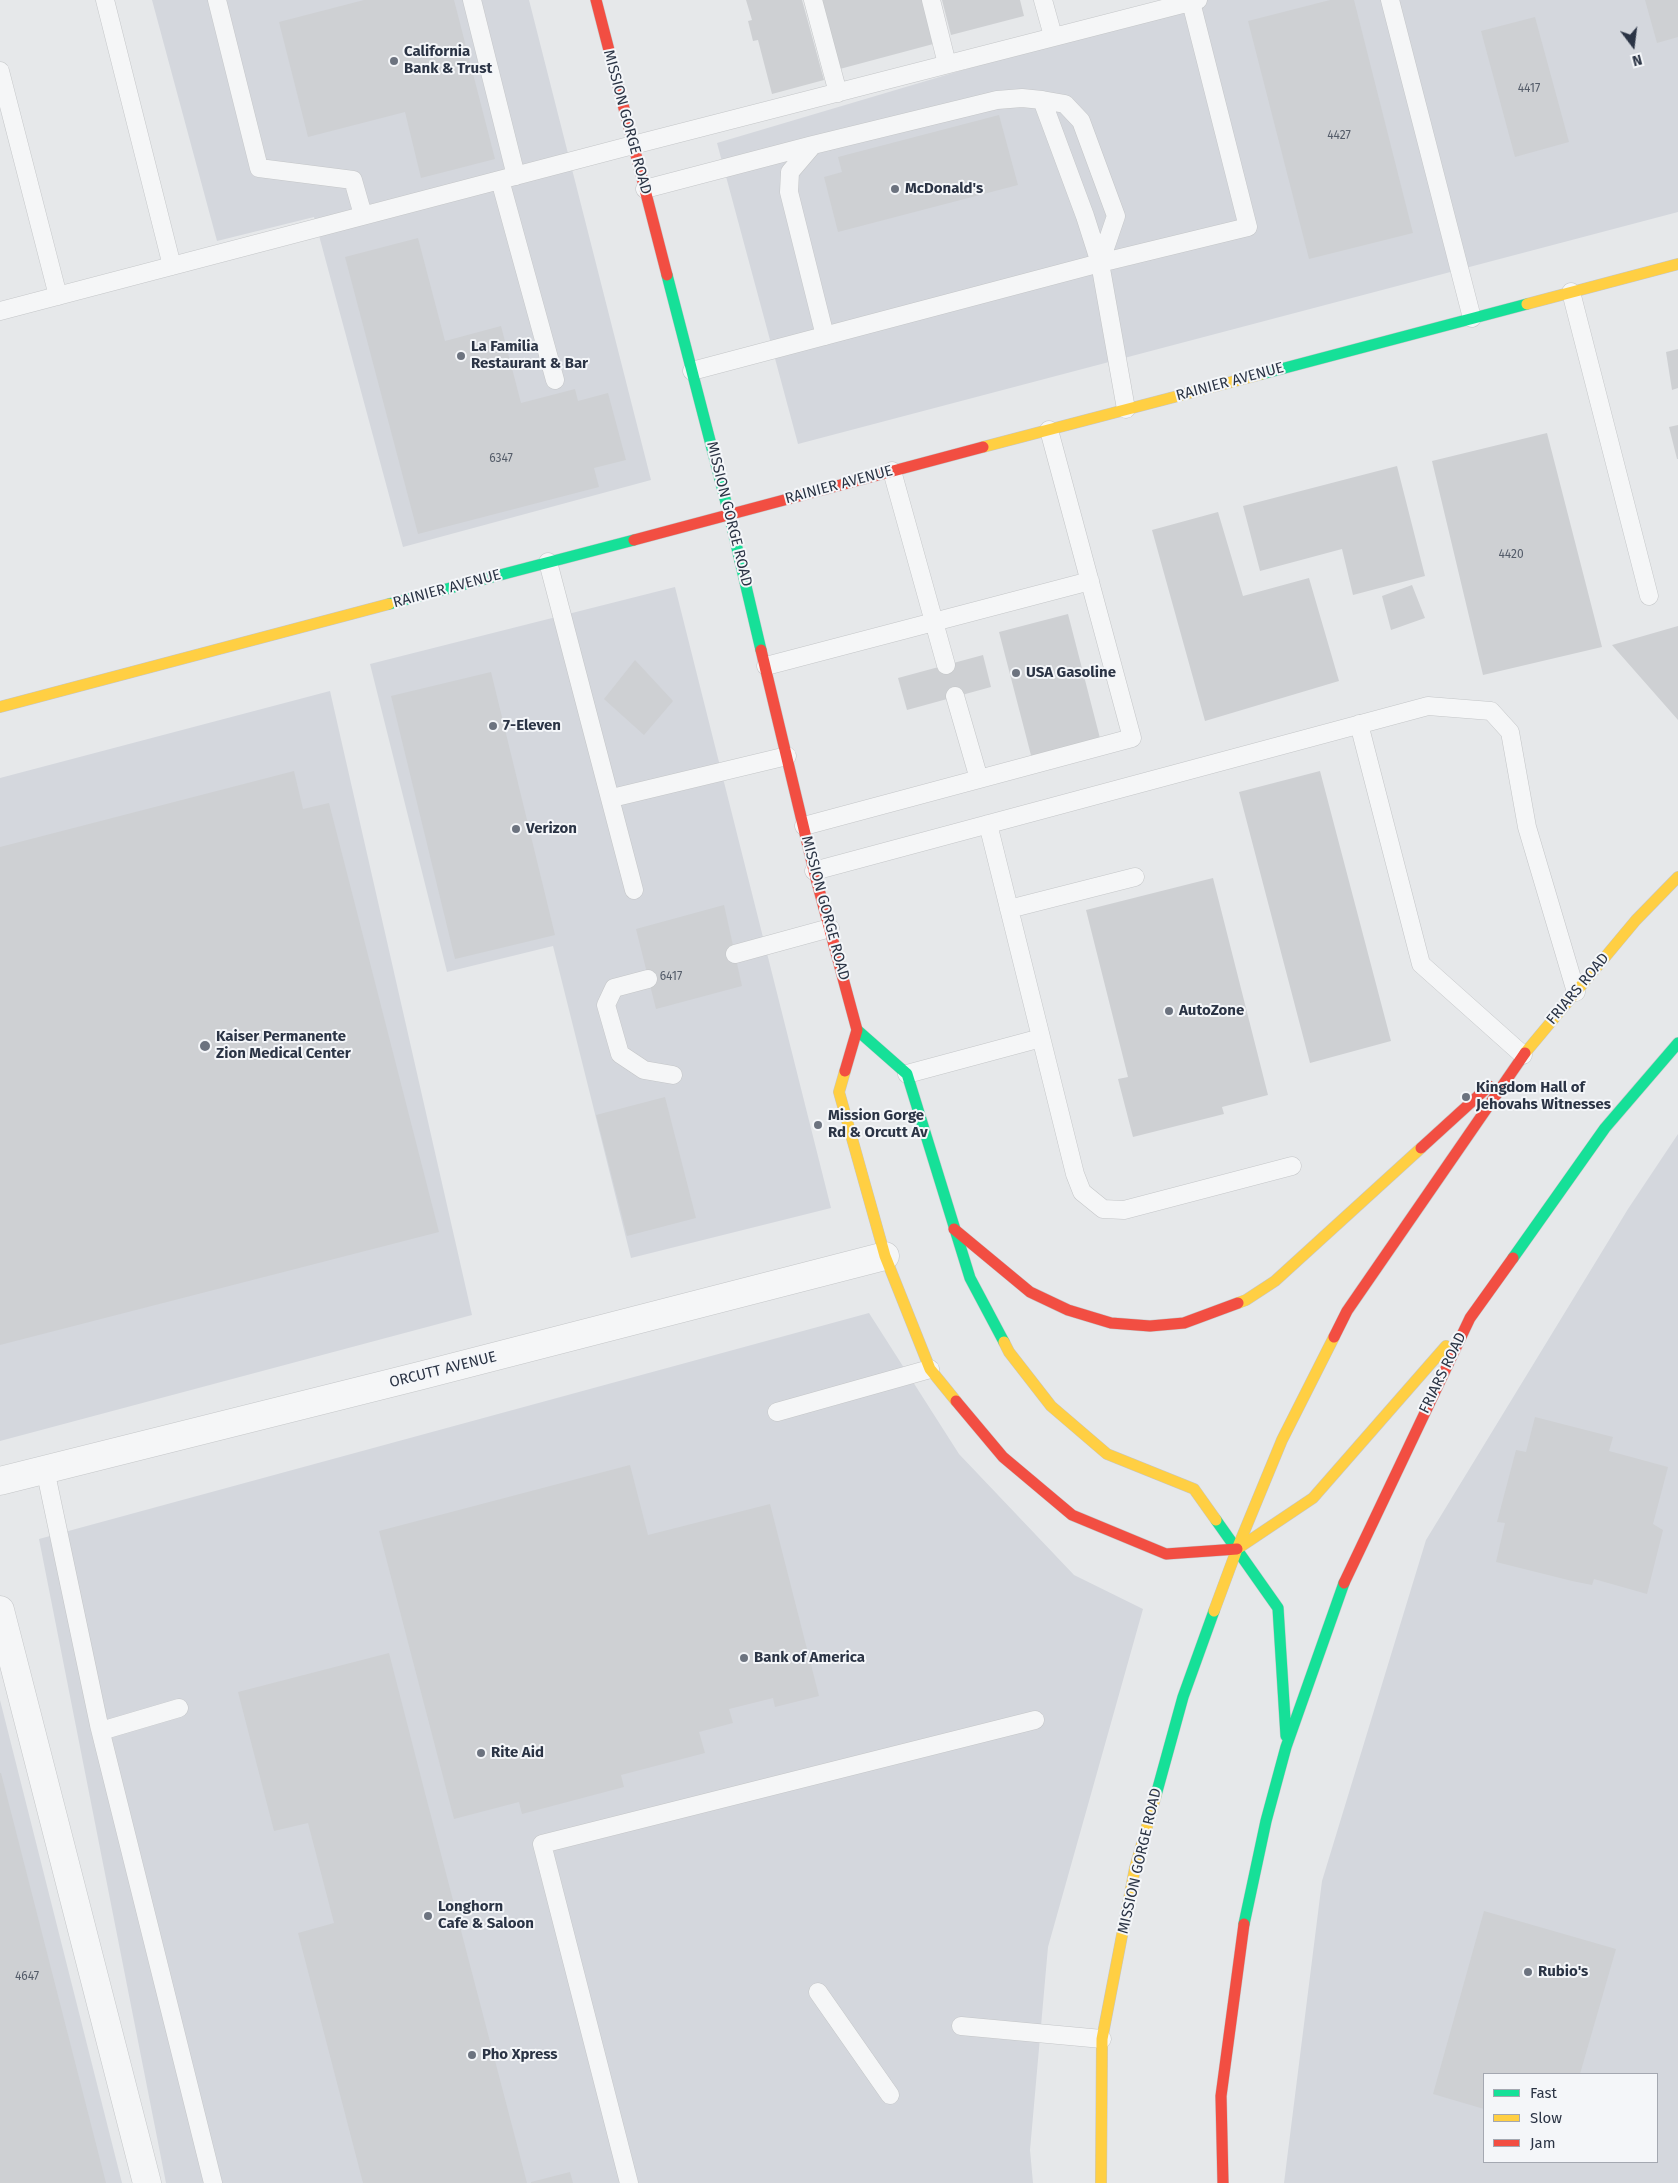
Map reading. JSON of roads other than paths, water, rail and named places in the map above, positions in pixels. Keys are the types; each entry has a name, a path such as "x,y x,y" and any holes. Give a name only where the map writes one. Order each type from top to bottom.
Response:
{"main road":[{"name":"MISSION GORGE ROAD","path":"596,0 729,514 814,871 857,1030"},
{"name":"RAINIER AVENUE","path":"0,707 1678,264"},
{"name":"FRIARS ROAD","path":"1237,1549 1282,1440 1347,1311 1523,1055 1636,920 1678,877"},
{"path":"1223,2183 1221,2096 1243,1931 1266,1821 1286,1747 1278,1608 1237,1549 1194,1489 1107,1454 1051,1406 1009,1352 970,1278 906,1074 857,1030 839,1092 885,1256 930,1369 1003,1457 1072,1515 1166,1554 1237,1549 1313,1498 1470,1318"},
{"name":"FRIARS ROAD","path":"1286,1747 1347,1573 1470,1318 1605,1128 1678,1043"},
{"path":"954,1229 1030,1292 1068,1310 1111,1323 1150,1326 1184,1322 1246,1300 1275,1281 1523,1055"},
{"name":"MISSION GORGE ROAD","path":"1101,2183 1102,2039 1135,1868 1183,1697 1237,1549"}],"street":[{"name":"ORCUTT AVENUE","path":"0,1481 885,1256"},
{"path":"0,1610 147,2183"}],"lane":[{"path":"105,0 172,266"},
{"path":"218,0 259,168 353,180 363,216"},
{"path":"472,0 508,178 555,380"},
{"path":"813,0 838,93"},
{"path":"930,0 947,64"},
{"path":"1043,0 1053,36"},
{"path":"1390,0 1472,318"},
{"path":"0,311 633,145 1194,1 1204,53 1248,227 1100,263 692,371"},
{"path":"0,71 58,296"},
{"path":"645,189 997,100 1022,98 1042,100 1065,104 1081,121 1116,216 1100,263"},
{"path":"1042,100 1086,216 1100,263 1126,409"},
{"path":"813,146 790,172 789,192 825,336"},
{"path":"1572,292 1649,596"},
{"path":"804,826 1132,738 1049,430"},
{"path":"892,471 946,665"},
{"path":"548,562 612,798 634,890"},
{"path":"766,666 1090,581"},
{"path":"955,696 979,779"},
{"path":"814,871 1428,706 1491,711 1510,732 1527,827 1576,992"},
{"path":"1358,724 1421,964 1523,1055"},
{"path":"612,798 787,756"},
{"path":"988,824 1074,1174 1082,1192 1103,1209 1124,1210 1292,1166"},
{"path":"1009,909 1135,877"},
{"path":"735,954 830,928"},
{"path":"648,978 614,988 606,1005 620,1054 644,1070 674,1075"},
{"path":"906,1074 1040,1038"},
{"path":"777,1412 930,1369"},
{"path":"44,1469 100,1731 213,2183"},
{"path":"100,1731 179,1708"},
{"path":"629,2183 542,1844 1035,1720"},
{"path":"818,1992 890,2095"},
{"path":"961,2026 1102,2039"}],"place":[{"name":"California Bank & Trust","path":"394,61"},
{"name":"McDonald's","path":"895,189"},
{"name":"La Familia Restaurant & Bar","path":"461,356"},
{"name":"USA Gasoline","path":"1016,673"},
{"name":"7-Eleven","path":"493,726"},
{"name":"Verizon","path":"516,829"},
{"name":"AutoZone","path":"1169,1011"},
{"name":"Kaiser Permanente Zion Medical Center","path":"205,1046"},
{"name":"Kingdom Hall of Jehovahs Witnesses","path":"1466,1097"},
{"name":"Mission Gorge Rd & Orcutt Av","path":"818,1125"},
{"name":"Bank of America","path":"744,1658"},
{"name":"Rite Aid","path":"481,1753"},
{"name":"Longhorn Cafe & Saloon","path":"428,1916"},
{"name":"Rubio's","path":"1528,1972"},
{"name":"Pho Xpress","path":"472,2055"}]}
